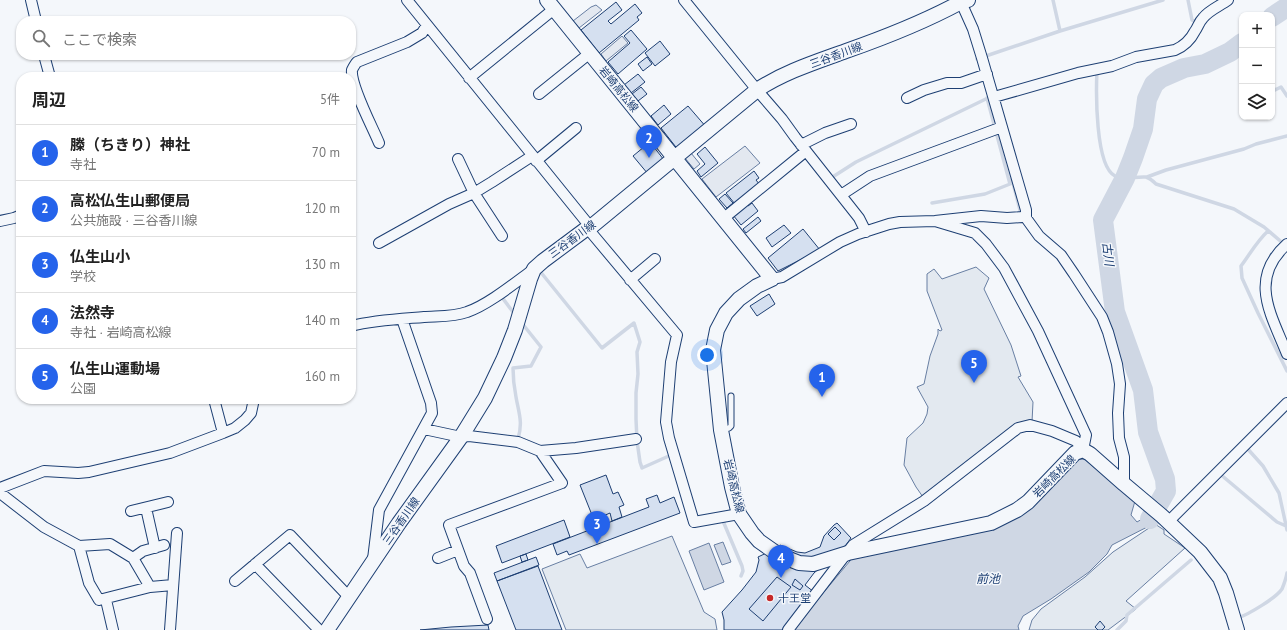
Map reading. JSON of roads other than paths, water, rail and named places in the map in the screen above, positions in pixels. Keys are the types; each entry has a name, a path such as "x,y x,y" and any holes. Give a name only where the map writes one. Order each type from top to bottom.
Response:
{"main road":[{"name":"三谷香川線","path":"327,630 461,437 485,398 504,358 515,330 534,269 592,226 757,90 770,81 810,64 920,23 963,1"},
{"name":"岩崎高松線","path":"550,5 772,279 757,286 739,298 726,313 717,330 713,350 721,430 732,487 739,514 759,541 779,555 799,563 813,564 848,553 991,523 1005,517 1028,502 1076,453 1083,450 1090,454 1149,505 1200,552 1220,578 1226,593 1236,630"}],"street":[{"path":"31,0 35,16"},
{"path":"407,0 588,224 589,230 677,335 671,362 666,422 669,438 694,522 739,514"},
{"path":"686,0 757,90 782,119 859,218 866,232"},
{"path":"994,97 1078,73 1112,66 1136,57 1180,48 1190,39 1205,15 1228,0"},
{"path":"963,1 994,97 1026,210 1026,218 1039,236 1061,254 1102,317 1108,332 1117,364 1120,384 1118,414 1119,438 1124,457 1124,484"},
{"path":"469,78 550,5"},
{"path":"352,72 357,62 407,42 422,33 427,25"},
{"path":"539,94 590,53"},
{"path":"45,60 49,72"},
{"path":"906,98 924,90 947,83 961,83 987,74"},
{"path":"356,88 359,99 379,142"},
{"path":"724,218 804,148 825,133 851,124"},
{"path":"841,195 870,176 1002,127"},
{"path":"379,243 449,204 474,193 534,158 576,128"},
{"path":"458,159 474,193 502,236"},
{"path":"772,279 782,277 840,242 889,224 900,222 935,221 963,217 981,216 1006,218 1022,217 1026,215"},
{"path":"0,221 16,217"},
{"path":"935,221 975,233 986,244 1004,268 1038,331 1086,435 1083,450"},
{"path":"1287,244 1275,256 1271,263 1266,275 1265,283 1265,293 1268,306 1287,354"},
{"path":"630,280 655,259"},
{"path":"356,325 368,322 466,313 488,302 534,269"},
{"path":"373,563 379,510 432,413 431,403 402,319"},
{"path":"1165,519 1287,403"},
{"path":"215,404 223,433"},
{"path":"0,488 44,471 78,473 89,472 170,453 235,428 251,413 253,404"},
{"path":"788,630 853,545 924,501 1018,428 1030,425 1052,432 1076,441 1083,450"},
{"path":"424,429 461,437 469,436 518,442 540,451 576,448 636,439"},
{"path":"487,619 470,573 464,566 449,525 562,482 540,451"},
{"path":"0,493 44,527 78,546 110,544 133,558 150,588"},
{"path":"131,511 168,502"},
{"path":"133,558 143,551 159,546 146,508"},
{"path":"170,630 177,533"},
{"path":"235,581 290,535 350,598"},
{"path":"78,546 89,583 99,600 106,600 150,588 173,585"},
{"path":"438,558 458,550"},
{"path":"255,564 319,630"},
{"path":"106,600 113,630"}],"lane":[{"path":"721,430 731,426 731,396"}],"water":[{"name":"前池","path":"1084,459 1135,501 1131,515 1137,522 1147,516 1155,523 1112,545 1107,554 1089,572 1051,599 1023,616 1018,626 1019,630 792,630 855,555 995,526 1074,460"},
{"path":"723,542 731,562 722,565 714,545"},
{"path":"709,543 724,582 704,590 689,551"}],"waterway":[{"path":"1053,0 1060,31"},
{"path":"977,59 1060,31 1163,0"},
{"path":"1188,0 1192,20 1195,21"},
{"name":"古川","path":"1275,15 1287,7"},
{"name":"古川","path":"1150,519 1166,491 1165,479 1148,432 1143,390 1115,312 1103,220 1125,178 1133,158 1143,129 1147,99 1154,84 1161,78 1184,68 1205,64 1230,52 1239,45"},
{"path":"1097,70 1097,110 1100,144 1108,169 1115,176 1126,178 1146,177 1156,184 1234,209 1264,227 1285,245"},
{"path":"1275,90 1281,87 1287,96"},
{"path":"831,178 856,162 992,96"},
{"path":"932,203 985,194 1010,184 987,98"},
{"path":"1147,177 1166,170 1287,136"},
{"path":"1011,180 1021,214"},
{"path":"1268,231 1257,243 1241,266 1242,278 1287,371"},
{"path":"537,271 539,270 602,348 634,323 640,342 637,352 638,374 636,393 637,441 640,462 642,468 671,455 672,457"},
{"path":"501,296 516,316"},
{"path":"518,439 520,423 514,386 513,368 531,366 541,347 521,322"},
{"path":"1246,447 1263,466 1279,493 1287,530"},
{"path":"1220,474 1277,522 1286,526"},
{"path":"721,521 723,521 742,566 743,571 741,576"},
{"path":"1117,630 1126,621 1127,615 1191,560"},
{"path":"1238,618 1249,613 1279,593 1282,589 1287,573"}],"place":[{"name":"高松仏生山郵便局","path":"649,158"},
{"name":"仏生山運動場","path":"974,383"},
{"name":"榺（ちきり）神社","path":"822,397"},
{"name":"仏生山小","path":"597,544"},
{"name":"法然寺","path":"781,578"},
{"name":"十王堂","path":"770,598"}]}
